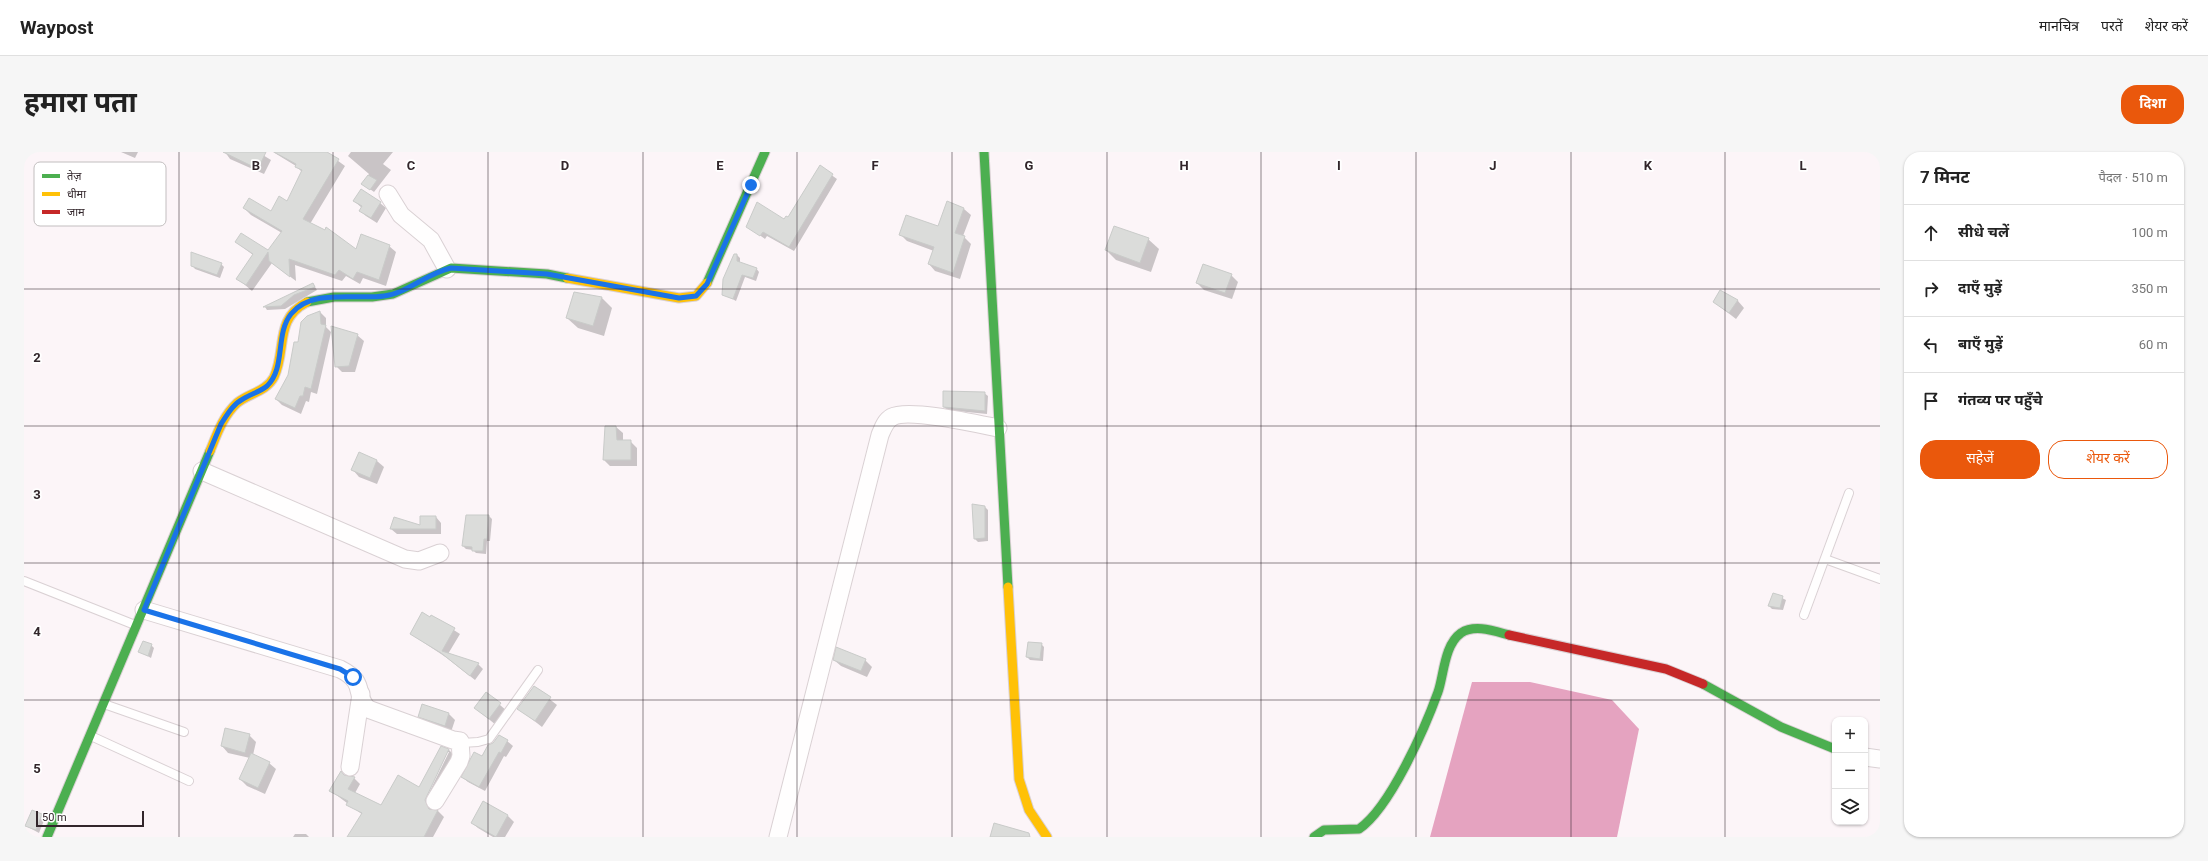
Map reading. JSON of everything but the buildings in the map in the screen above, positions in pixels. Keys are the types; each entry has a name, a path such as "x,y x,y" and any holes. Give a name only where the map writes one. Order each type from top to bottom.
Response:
{"street":[{"path":"47,837 144,610 221,424 232,409 242,400 267,386 275,375 285,326 290,315 298,308 318,299 384,296 397,293 447,269 464,268 547,274 679,298 696,296 707,284 765,152"},
{"path":"984,152 998,428 1019,779 1029,810 1047,837"},
{"path":"388,194 401,215 431,240 447,269"},
{"path":"778,837 878,442 885,423 890,418 906,414 998,428"},
{"path":"202,471 405,559 419,561 440,553"},
{"path":"144,610 340,669 350,674 357,681 365,706 368,709 461,743 459,762 435,801"},
{"path":"1314,837 1323,830 1354,830 1364,827 1373,818 1414,744 1438,692 1452,646 1457,637 1464,631 1471,629 1483,629 1666,669 1703,684 1782,727 1832,748"},
{"path":"350,767 361,694"},
{"path":"1868,757 1880,759"}],"lane":[{"path":"1804,615 1848,493"},
{"path":"1825,559 1880,579"},
{"path":"24,581 136,626"},
{"path":"461,743 478,742 489,739 538,670"},
{"path":"103,704 184,732"},
{"path":"90,735 189,781"}],"shaded area":[{"path":"1472,682 1530,682 1612,700 1639,729 1617,837 1430,837"}],"traffic: fast":[{"path":"707,283 765,152"},
{"path":"984,152 1008,587"},
{"path":"307,302 334,297 372,297 393,294 451,268 547,274 567,278"},
{"path":"47,837 210,451"},
{"path":"1314,837 1324,830 1359,829 1371,819 1383,804 1405,766 1425,726 1438,692 1448,652 1455,638 1466,630 1472,629 1485,629 1509,635"},
{"path":"1703,684 1781,727 1832,748"}],"traffic: slow":[{"path":"567,278 679,298 696,296 707,283"},
{"path":"210,451 221,426 232,408 237,403 267,386 271,382 278,366 285,326 297,309 307,302"},
{"path":"1008,587 1019,779 1029,810 1047,837"}],"traffic: jam":[{"path":"1509,635 1666,669 1703,684"}],"route":[{"path":"353,677 340,669 144,610 221,424 232,409 242,400 267,386 275,375 285,326 290,315 305,303 318,299 384,296 397,293 430,276 451,268 547,274 679,298 696,296 707,284 751,185"}]}
